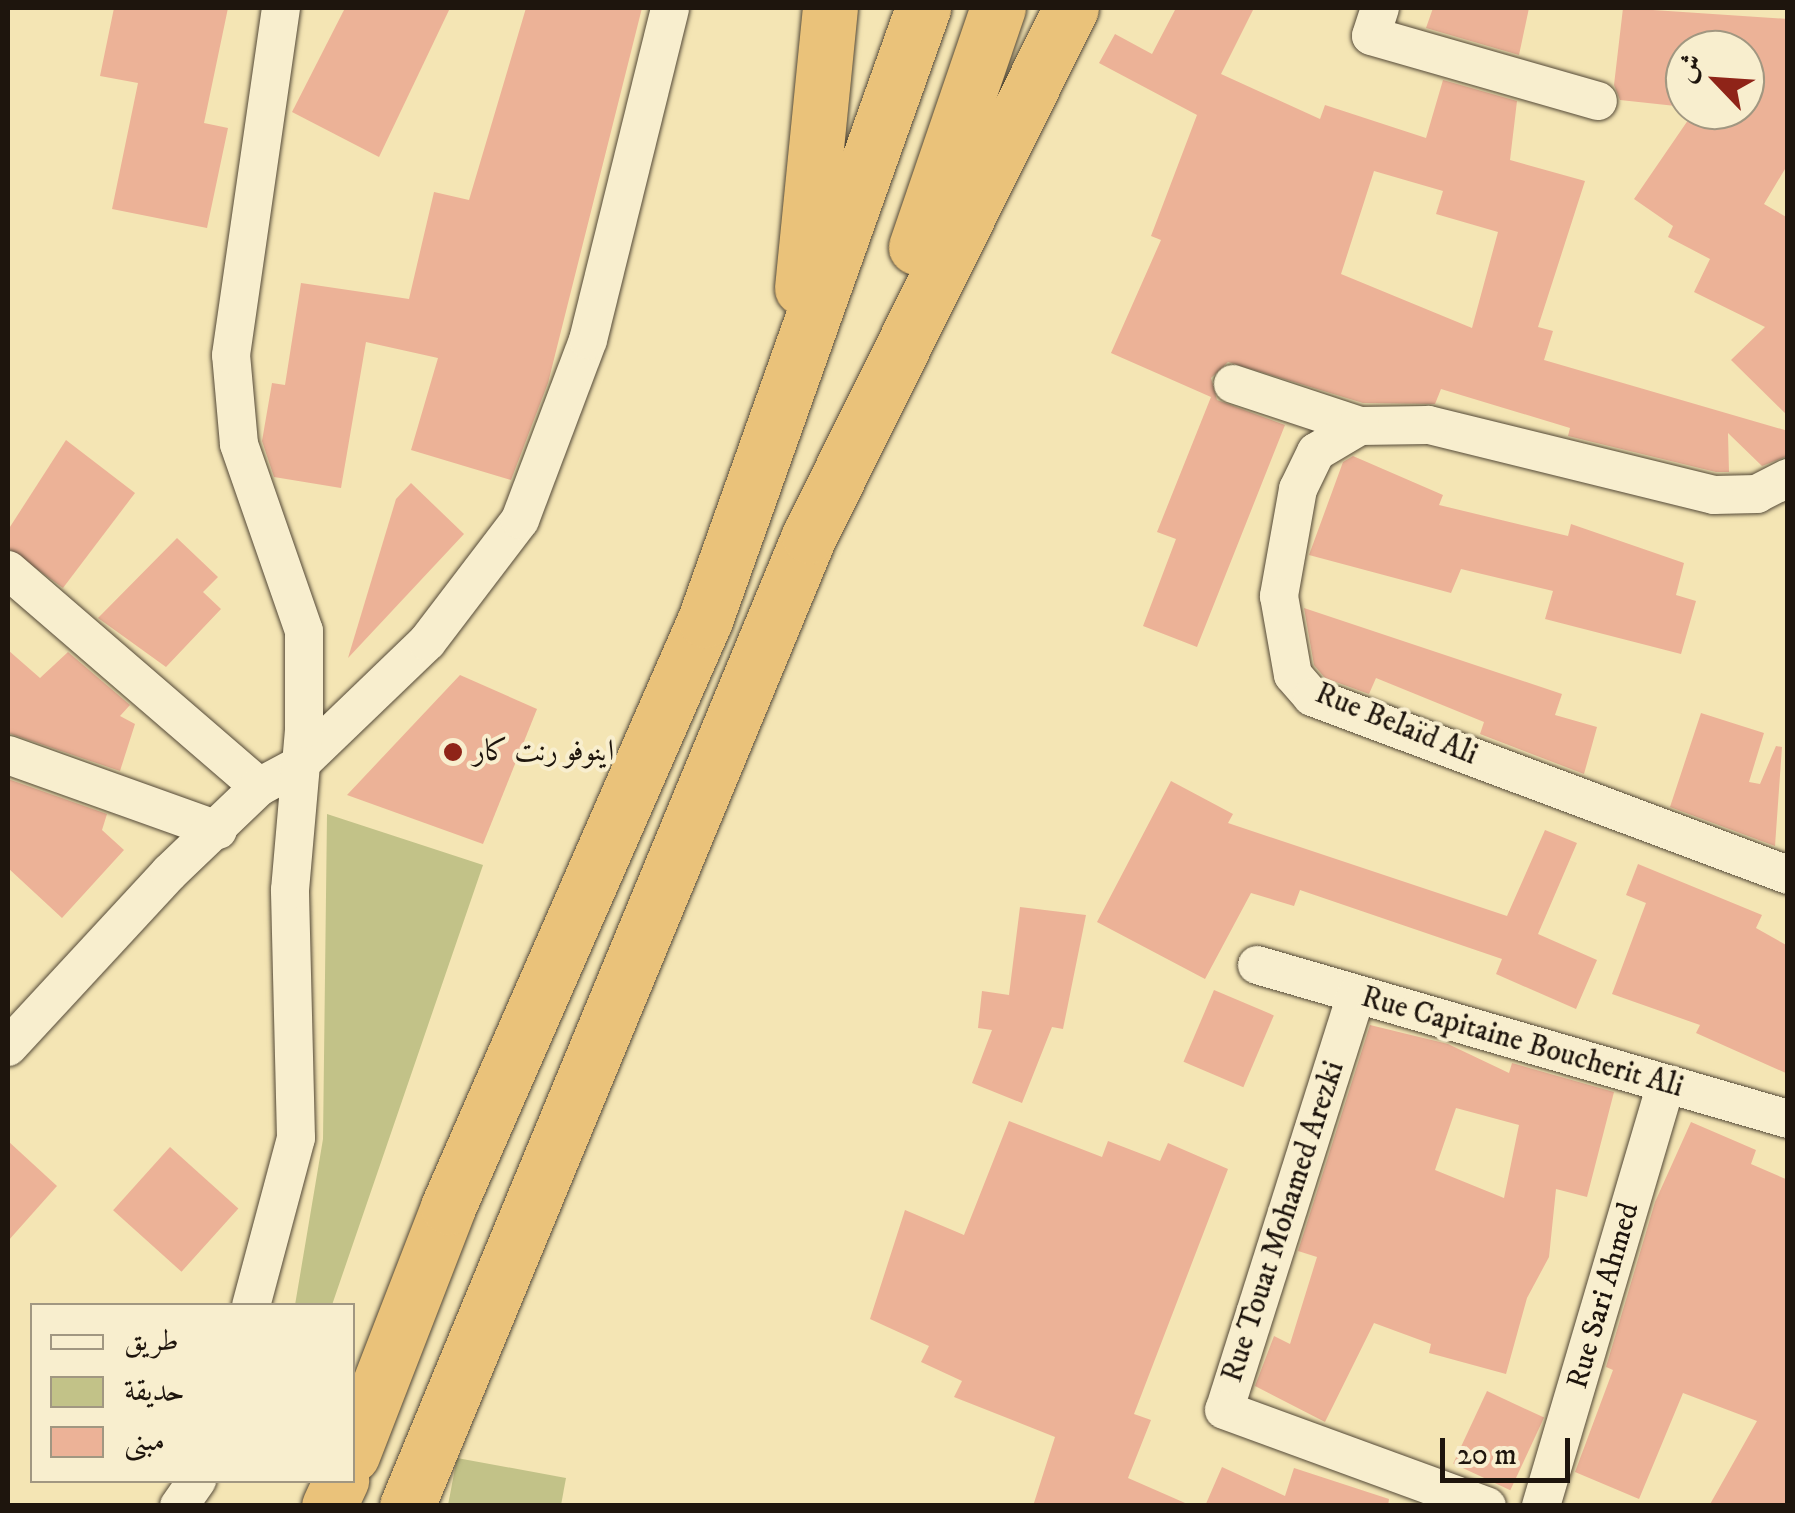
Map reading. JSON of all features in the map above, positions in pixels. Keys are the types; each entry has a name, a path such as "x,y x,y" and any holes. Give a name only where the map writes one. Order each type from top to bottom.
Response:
{"highway":[{"path":"720,579 801,292 830,8"},
{"path":"355,1447 448,1208 720,579 923,8"},
{"path":"407,1506 809,536 998,8"},
{"path":"809,536 1071,8"}],"street":[{"path":"252,1303 296,1138 290,890 304,632 239,444 231,355 280,8"},
{"path":"8,1047 259,787 298,766 427,642 520,520 588,340 670,8"},
{"path":"1380,8 1371,36 1598,100"},
{"path":"1233,384 1360,426"},
{"name":"Rue Belaïd Ali","path":"1788,478 1757,494 1714,495 1428,425 1360,426 1316,452 1280,563 1293,675 1312,697 1788,874"},
{"path":"8,570 259,787"},
{"path":"8,755 218,830"},
{"name":"Rue Capitaine Boucherit Ali","path":"1258,965 1788,1119"},
{"name":"Rue Touat Mohamed Arezki","path":"1356,996 1224,1410 1486,1506"},
{"name":"Rue Sari Ahmed","path":"1541,1506 1666,1085"},
{"path":"179,1506 195,1483"}],"green space":[{"path":"327,814 483,865 333,1303 295,1303 323,1139"},
{"path":"457,1458 566,1478 561,1505 448,1505"}],"building":[{"path":"114,8 228,8 204,123 228,128 207,228 112,209 138,83 100,76"},
{"path":"345,8 450,8 379,157 292,112"},
{"path":"526,8 642,8 548,383 511,480 411,450 438,358 366,342 341,488 274,477 262,441 272,383 285,385 301,283 409,299 434,192 469,200"},
{"path":"1176,8 1254,8 1221,74 1320,119 1325,105 1426,138 1443,80 1517,101 1510,160 1585,181 1538,327 1553,331 1544,360 1788,431 1788,456 1762,466 1728,433 1729,472 1716,472 1568,436 1570,428 1441,389 1435,404 1363,403 1228,362 1211,378 1217,400 1285,425 1197,647 1143,626 1176,539 1157,532 1211,397 1111,353 1161,240 1151,236 1197,115 1099,63 1115,34 1152,54","holes":["1374,171 1443,191 1436,214 1498,232 1472,328 1341,274"]},
{"path":"1433,8 1529,8 1519,55 1426,28"},
{"path":"1623,8 1788,19 1788,164 1764,204 1788,218 1788,416 1731,360 1765,327 1694,292 1710,259 1668,237 1673,226 1634,199 1681,130 1765,130 1765,30 1665,30 1665,105 1620,100 1614,85"},
{"path":"66,440 135,493 63,588 8,548 8,530"},
{"path":"1353,456 1443,495 1439,505 1568,536 1571,524 1684,563 1676,595 1696,601 1681,654 1545,619 1553,591 1461,569 1451,593 1309,555 1343,462"},
{"path":"411,483 464,534 348,658 396,499"},
{"path":"177,538 218,577 203,592 221,609 166,667 98,618"},
{"path":"1304,608 1562,694 1555,715 1597,727 1584,774 1480,734 1484,722 1376,678 1369,694 1325,678 1314,665"},
{"path":"8,650 40,678 68,652 130,705 120,716 135,724 120,771 8,733"},
{"name":"اينوفو رنت كار","path":"460,675 537,709 483,844 347,795"},
{"path":"1701,713 1764,733 1749,782 1760,784 1776,746 1782,747 1775,846 1670,807"},
{"path":"8,779 107,814 102,830 124,850 62,918 8,868"},
{"path":"1171,781 1233,814 1228,823 1507,916 1545,830 1577,843 1538,934 1597,960 1576,1009 1496,974 1502,959 1300,890 1294,906 1251,893 1205,979 1097,922"},
{"path":"1638,864 1762,915 1756,928 1788,946 1788,1074 1696,1033 1700,1025 1612,994 1646,903 1626,895"},
{"path":"1020,907 1086,915 1063,1029 1052,1027 1022,1103 972,1083 992,1030 978,1028 982,991 1009,995"},
{"path":"1214,990 1274,1015 1243,1087 1184,1062"},
{"path":"1370,1025 1448,1044 1509,1073 1512,1063 1614,1092 1587,1197 1556,1189 1549,1257 1527,1298 1506,1374 1429,1353 1431,1344 1374,1323 1325,1422 1255,1386 1274,1336 1290,1344 1317,1257 1298,1251","holes":["1456,1108 1519,1125 1504,1198 1435,1170"]},
{"path":"1009,1121 1102,1157 1108,1141 1160,1161 1168,1143 1228,1169 1134,1414 1151,1420 1128,1478 1192,1506 1033,1506 1055,1437 954,1397 962,1381 921,1362 929,1346 870,1319 905,1210 964,1235"},
{"path":"1691,1122 1756,1150 1751,1164 1788,1180 1788,1506 1709,1506 1757,1421 1683,1393 1639,1499 1575,1472 1613,1370 1606,1367 1655,1202"},
{"path":"8,1141 57,1186 8,1241"},
{"path":"170,1147 238,1209 181,1272 113,1210"},
{"path":"1487,1391 1544,1418 1510,1490 1453,1464"},
{"path":"1222,1467 1285,1496 1294,1468 1389,1499 1388,1506 1205,1506"}],"place":[{"name":"اينوفو رنت كار","path":"453,752"}]}
